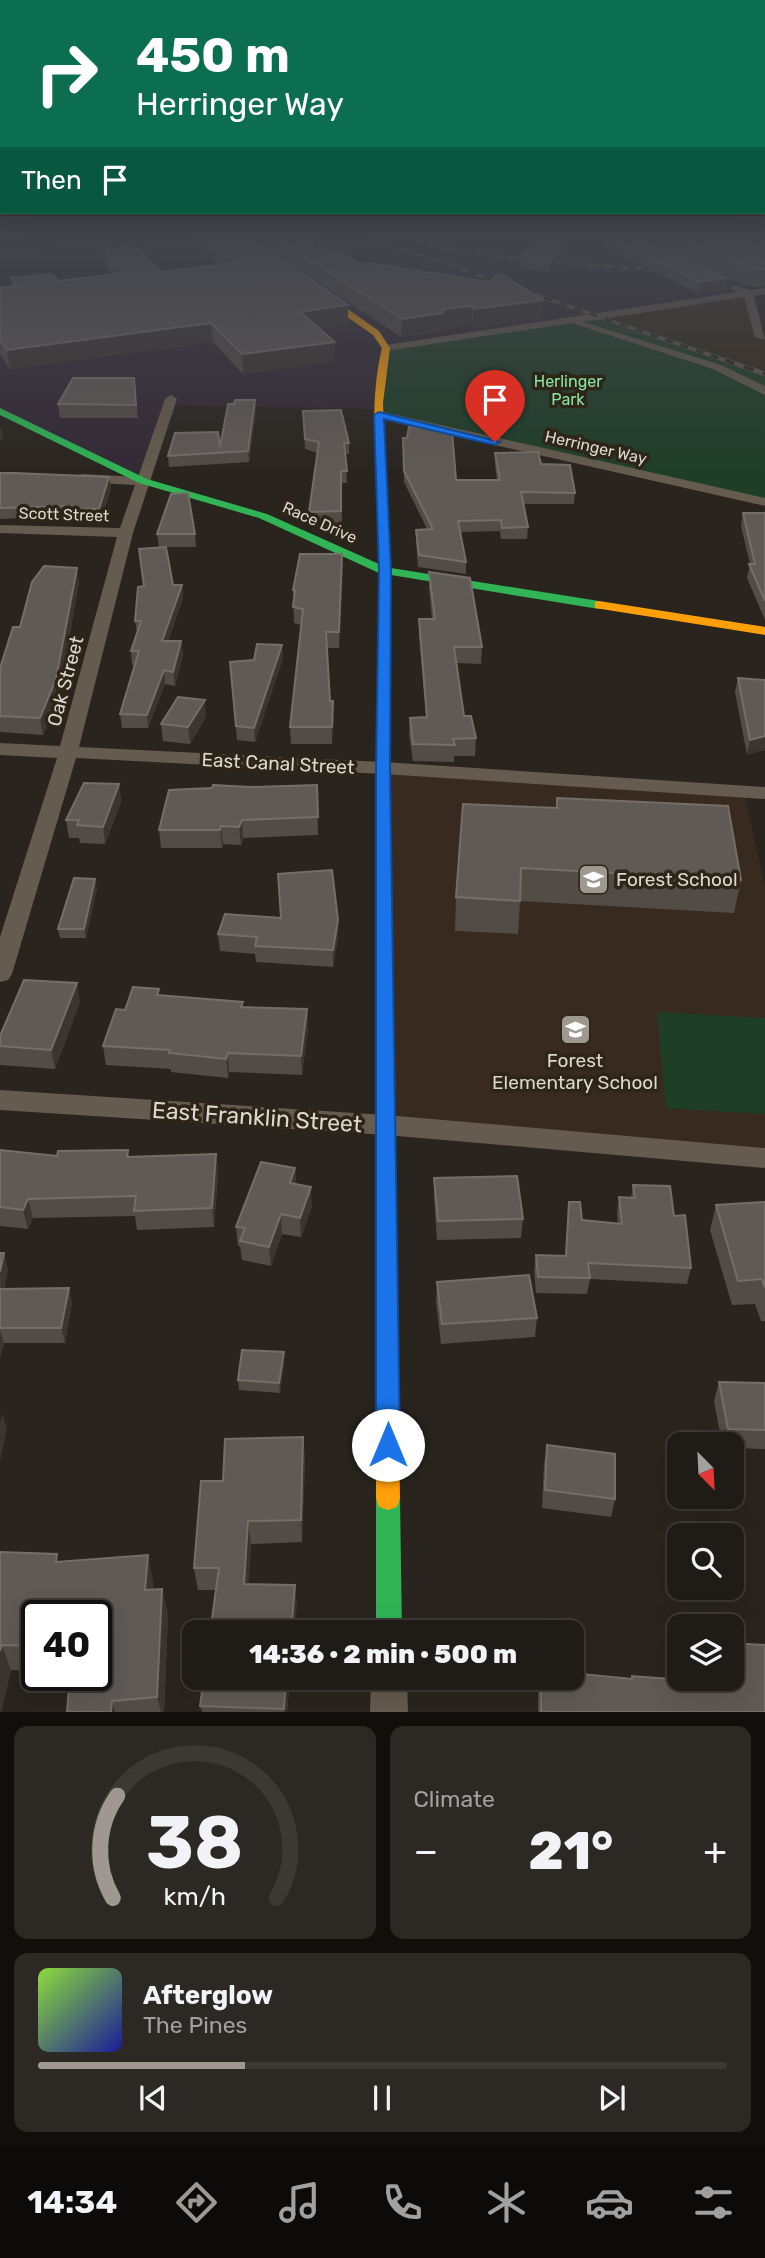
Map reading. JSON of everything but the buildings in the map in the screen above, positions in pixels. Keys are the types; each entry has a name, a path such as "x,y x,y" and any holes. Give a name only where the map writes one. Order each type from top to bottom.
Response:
{"street":[{"path":"351,315 376,332 386,348 381,366 379,415 385,571 383,768 389,1620"},
{"path":"386,348 609,315"},
{"path":"755,315 763,337"},
{"path":"570,321 717,367 765,391"},
{"name":"Oak Street","path":"0,974 68,752 126,533 171,399"},
{"name":"Race Drive","path":"4,415 143,481 272,519 385,571 765,631"},
{"name":"Herringer Way","path":"379,415 765,502"},
{"path":"65,477 143,481"},
{"name":"Scott Street","path":"0,529 126,533"},
{"name":"East Canal Street","path":"0,749 383,768 765,793"},
{"name":"East Franklin Street","path":"0,1100 386,1125 765,1158"},
{"path":"389,1690 390,1712"}],"shaded area":[{"path":"0,315 610,315 570,321 380,409 169,405 143,481 0,411"},
{"path":"755,315 761,336 765,337 765,373 710,351 601,316"},
{"name":"Forest Elementary School","path":"383,768 744,792 765,887 765,1158 386,1125"}],"green space":[{"name":"Herlinger Park","path":"601,316 710,351 765,373 765,502 379,415 386,348"},
{"path":"657,1012 765,1018 765,1114 666,1108"}],"railway":[{"path":"594,315 730,362"},
{"path":"725,360 765,374"}],"traffic: fast":[{"path":"0,411 143,481 263,516 385,571 599,605"},
{"path":"382,497 385,571 385,1115"},
{"path":"388,1498 389,1620"}],"traffic: slow":[{"path":"350,315 376,333 386,348 378,403 382,497"},
{"path":"599,605 765,631"},
{"path":"385,1115 388,1498"}],"place":[{"name":"Forest School","path":"593,879"},
{"name":"Forest Elementary School","path":"575,1029"}],"route":[{"path":"388,1445 383,768 385,571 379,415 495,442"}]}
